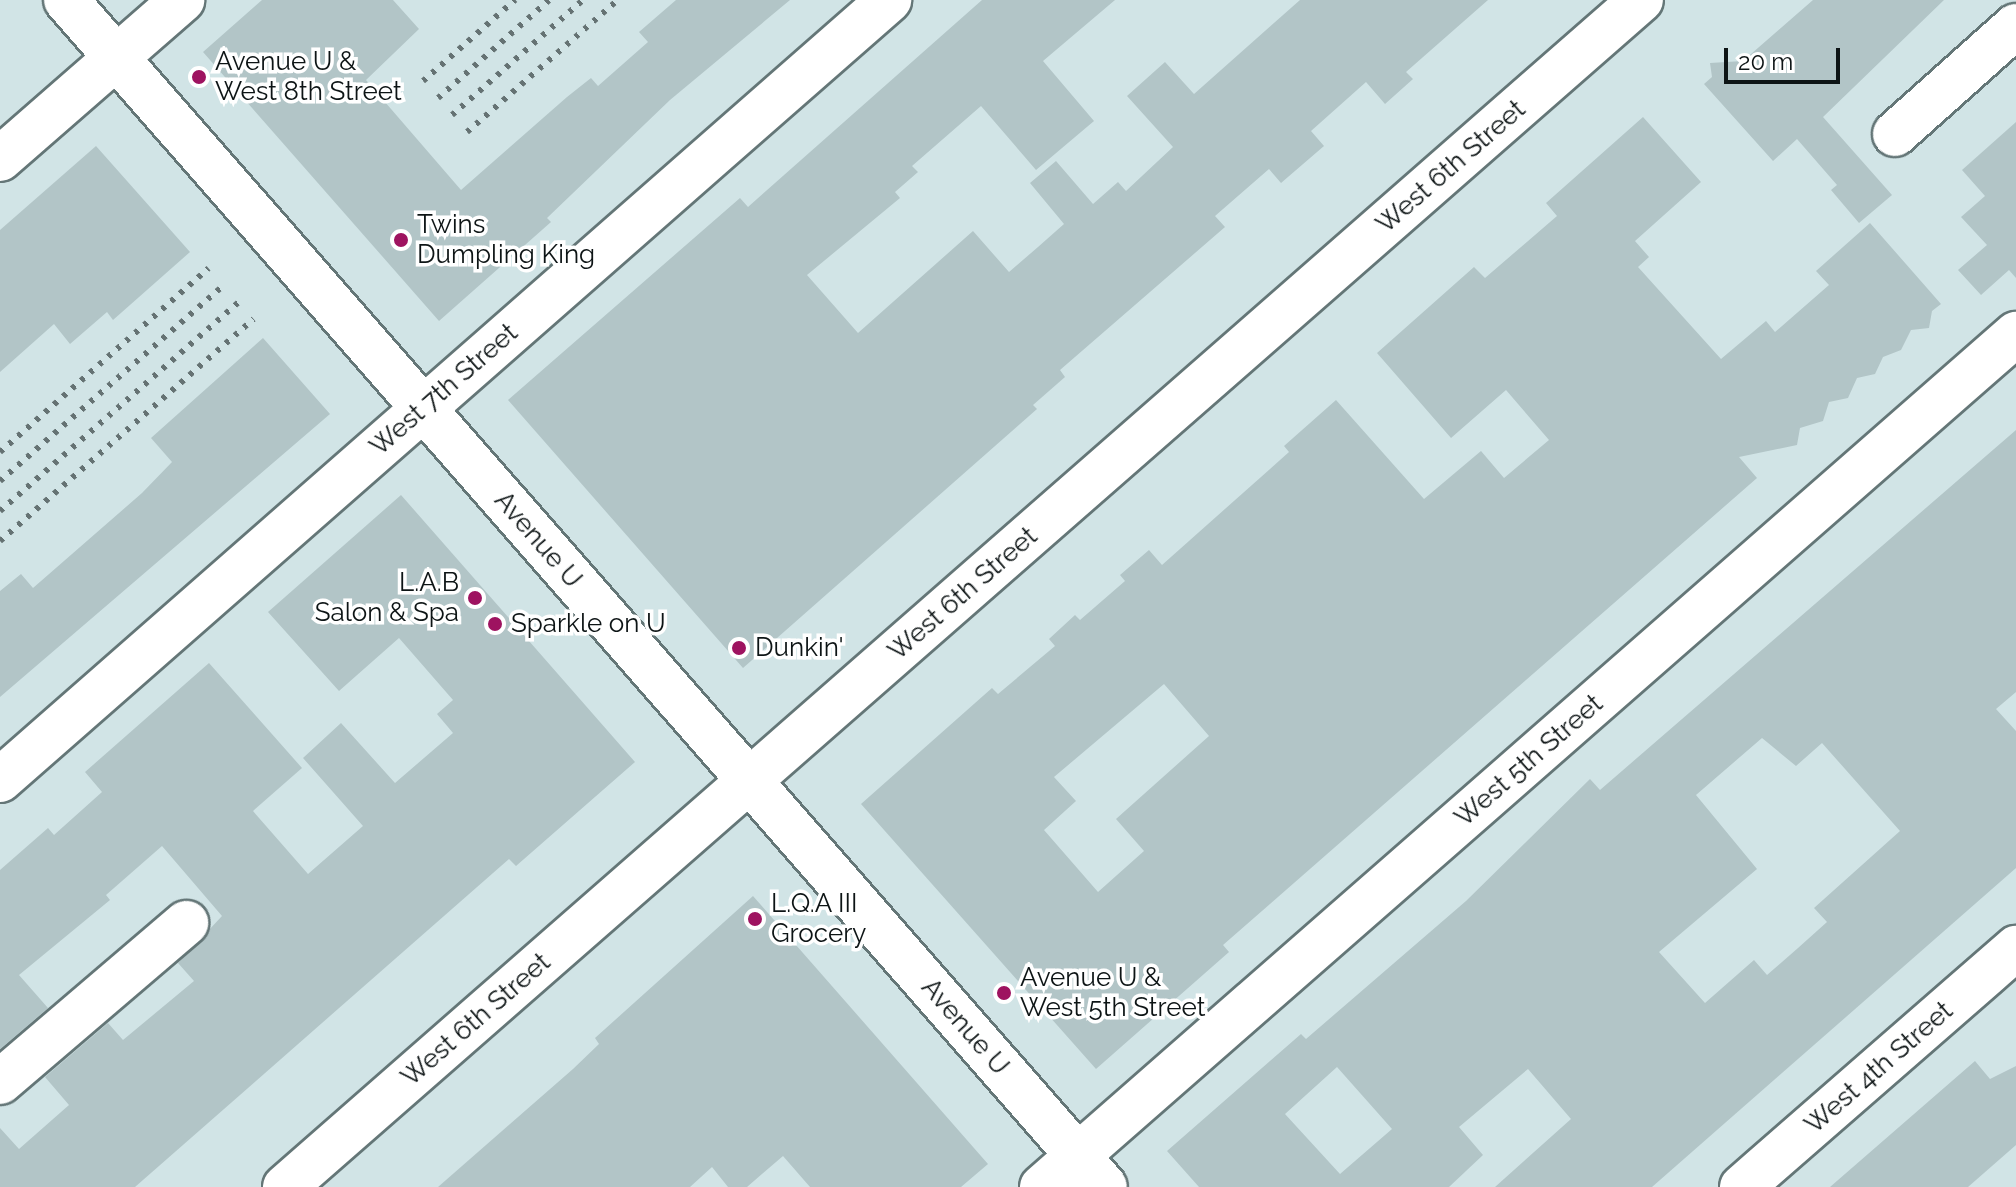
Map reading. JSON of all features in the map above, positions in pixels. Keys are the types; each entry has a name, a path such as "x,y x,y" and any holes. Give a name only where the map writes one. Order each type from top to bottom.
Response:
{"street":[{"name":"Avenue U","path":"66,0 1092,1171"},
{"path":"0,159 182,0"},
{"name":"West 7th Street","path":"0,780 889,0"},
{"name":"West 6th Street","path":"285,1187 1641,0"},
{"path":"1895,134 2016,26"},
{"name":"West 5th Street","path":"1042,1187 1092,1171 2016,334"},
{"path":"0,1082 186,923"},
{"name":"West 4th Street","path":"1742,1187 2016,948"}],"building":[{"path":"262,0 393,0 419,29 366,80 461,190 591,78 598,86 648,42 639,32 676,0 790,0 670,100 547,218 551,222 439,321 203,52"},
{"path":"982,0 1115,0 1043,61 1094,121 1036,170 981,106 912,166 918,172 895,192 900,198 807,275 858,333 973,231 1009,272 1038,247 1064,224 1030,183 1056,161 1093,204 1118,182 1126,191 1173,147 1127,96 1165,62 1194,94 1300,0 1488,0 1406,72 1413,79 1385,104 1366,82 1311,131 1324,146 1281,183 1269,169 1215,216 1225,227 1060,370 1065,377 1033,405 1037,409 743,668 508,400 740,198 748,207"},
{"path":"1813,0 1944,0 1823,117 1892,195 1859,223 1831,190 1837,185 1797,139 1773,161 1704,84 1712,77 1710,63 1743,61"},
{"path":"1643,117 1701,182 1635,241 1649,257 1638,267 1721,359 1766,321 1775,332 1829,285 1816,271 1870,223 1941,304 1932,311 1929,328 1911,330 1901,350 1883,357 1875,374 1857,378 1848,398 1829,402 1823,421 1800,428 1797,445 1739,457 1757,478 1223,945 1229,952 1096,1069 861,804 992,688 998,694 1055,646 1049,639 1075,615 1080,620 1125,581 1120,575 1149,550 1162,565 1289,452 1284,446 1336,400 1424,499 1481,451 1504,478 1549,440 1506,390 1451,438 1377,353 1474,267 1485,278 1557,216 1546,203","holes":["1164,684 1209,736 1116,819 1144,851 1098,892 1044,830 1076,801 1054,777"]},
{"path":"2016,122 2016,278 2009,270 1981,295 1958,270 1987,245 1961,217 1985,196 1962,170"},
{"path":"96,146 190,252 113,320 107,312 70,344 54,324 0,372 0,230"},
{"path":"263,338 330,414 0,697 0,591 21,574 33,588 142,493 172,462 151,438"},
{"path":"2016,430 2016,692 1996,709 2016,731 2016,868 1652,1187 1495,1187 1571,1119 1528,1069 1459,1127 1483,1155 1449,1187 1199,1187 1167,1151 1301,1034 1306,1039 1466,901 1590,779 1600,790","holes":["1762,738 1796,766 1822,743 1900,831 1814,908 1827,922 1798,948 1767,975 1754,960 1705,1003 1659,952 1757,869 1696,795","1337,1067 1392,1129 1340,1174 1285,1114"]},
{"path":"401,495 635,762 516,866 509,859 135,1187 0,1187 0,1128 19,1149 69,1105 45,1077 108,1023 123,1040 194,981 178,963 222,916 162,846 106,895 110,900 19,975 48,1008 0,1049 0,870 48,828 54,835 102,792 85,772 209,663 302,768 253,811 308,874 363,826 303,758 341,723 395,783 453,733 437,714 453,700 399,638 339,691 268,612"},
{"path":"753,896 988,1164 961,1187 810,1187 783,1156 747,1187 728,1187 712,1167 690,1187 438,1187 573,1069 599,1044 595,1038"},
{"path":"1975,1061 1990,1079 2016,1066 2016,1145 1968,1187 1830,1187"}],"railway":[{"path":"423,81 515,0"},
{"path":"438,98 549,0"},
{"path":"452,115 583,0"},
{"path":"467,132 618,0"},
{"path":"0,452 209,268"},
{"path":"0,481 224,285"},
{"path":"0,511 239,302"},
{"path":"0,541 254,319"}],"place":[{"name":"Avenue U & West 8th Street","path":"199,77"},
{"name":"Twins Dumpling King","path":"401,240"},
{"name":"L.A.B Salon & Spa","path":"475,598"},
{"name":"Sparkle on U","path":"495,624"},
{"name":"Dunkin'","path":"739,648"},
{"name":"L.Q.A III Grocery","path":"755,919"},
{"name":"Avenue U & West 5th Street","path":"1004,993"}]}
